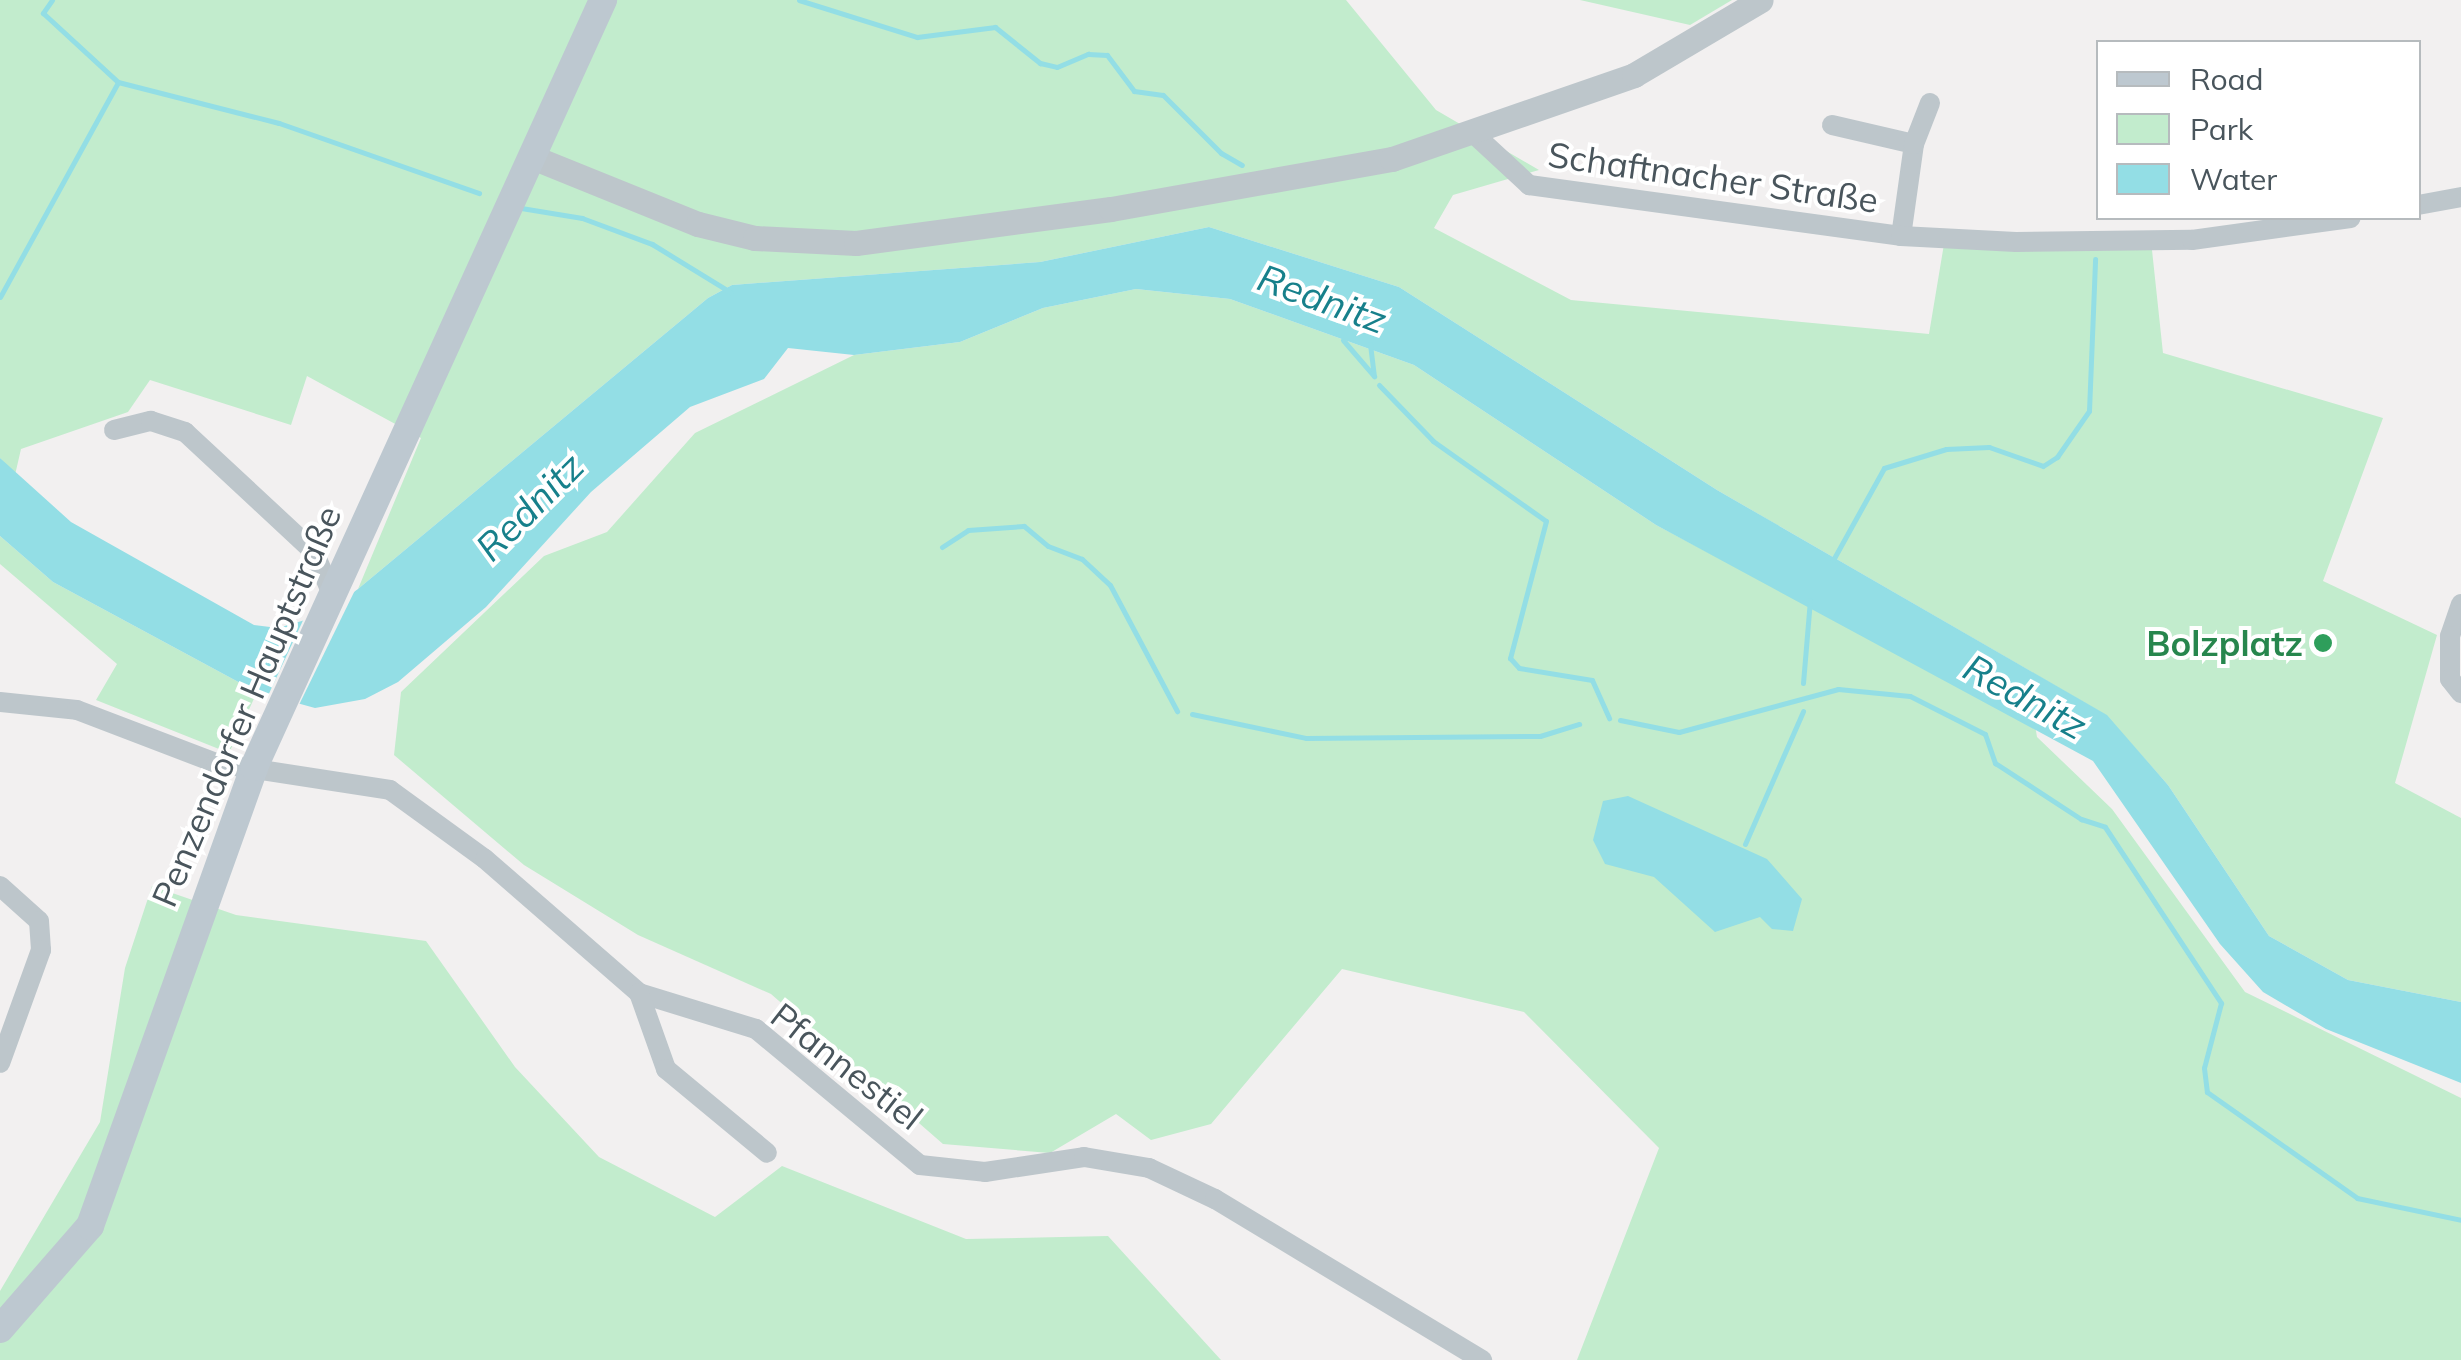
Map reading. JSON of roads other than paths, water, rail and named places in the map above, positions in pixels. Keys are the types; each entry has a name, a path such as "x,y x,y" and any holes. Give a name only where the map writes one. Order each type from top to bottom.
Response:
{"main road":[{"name":"Penzendorfer Hauptstraße","path":"0,1329 90,1226 254,767 602,0"}],"street":[{"path":"532,157 698,224 755,238 856,243 1112,209 1392,159 1475,135 1634,75 1762,0"},
{"path":"1914,144 1930,103"},
{"name":"Schaftnacher Straße","path":"1832,125 1914,144 1901,236"},
{"name":"Schaftnacher Straße","path":"1475,135 1529,184 1901,236 2016,242 2192,240 2336,220"},
{"path":"2421,204 2461,197"},
{"path":"114,430 150,421 185,432 314,552 328,602"},
{"path":"2461,604 2450,636 2450,679 2461,693"},
{"name":"Pfannestiel","path":"0,702 77,710 216,762 390,790 486,859 638,993 756,1028 920,1165 986,1172 1084,1156 1149,1168 1215,1199 1482,1360"},
{"path":"0,886 39,921 42,950 0,1063"},
{"path":"638,993 666,1069 767,1153"}],"water":[{"name":"Rednitz","path":"1209,227 1399,287 1717,490 2107,715 2168,785 2269,936 2348,980 2461,1002 2461,1083 2326,1029 2263,992 2220,944 2093,761 1656,525 1414,365 1230,299 1136,289 1043,308 960,342 854,355 788,348 764,379 690,407 591,492 486,607 398,682 365,699 315,708 257,692 53,582 0,536 0,458 71,522 254,625 278,628 322,615 358,589 708,298 732,285 1040,262"},
{"path":"1628,796 1767,859 1802,899 1793,931 1772,929 1760,917 1715,932 1654,877 1605,864 1593,840 1603,801"}],"waterway":[{"path":"52,0 43,13 118,82 279,123 479,193"},
{"path":"799,0 917,37 995,27 1040,63 1057,67 1088,54 1107,55 1134,91 1163,95 1221,153 1242,165"},
{"path":"0,297 118,82"},
{"path":"521,208 582,218 652,244 730,292"},
{"path":"1833,560 1884,468 1946,449 1989,447 2043,466 2057,457 2089,411 2095,259"},
{"name":"Rednitz","path":"1343,340 1374,376"},
{"name":"Rednitz","path":"1370,344 1374,376"},
{"path":"1379,385 1433,441 1546,521 1510,658 1519,668 1592,680 1609,718"},
{"path":"942,547 968,530 1024,526 1048,546 1082,559 1110,585 1177,711"},
{"path":"1803,683 1810,600"},
{"path":"1620,720 1679,732 1838,689 1910,696 1985,734 1995,763 2081,819 2105,827 2221,1003 2204,1068 2207,1092 2357,1198 2461,1220"},
{"path":"1745,844 1803,711"},
{"path":"1192,714 1306,738 1540,736 1579,724"}],"place":[{"name":"Bolzplatz","path":"2323,643"}]}
